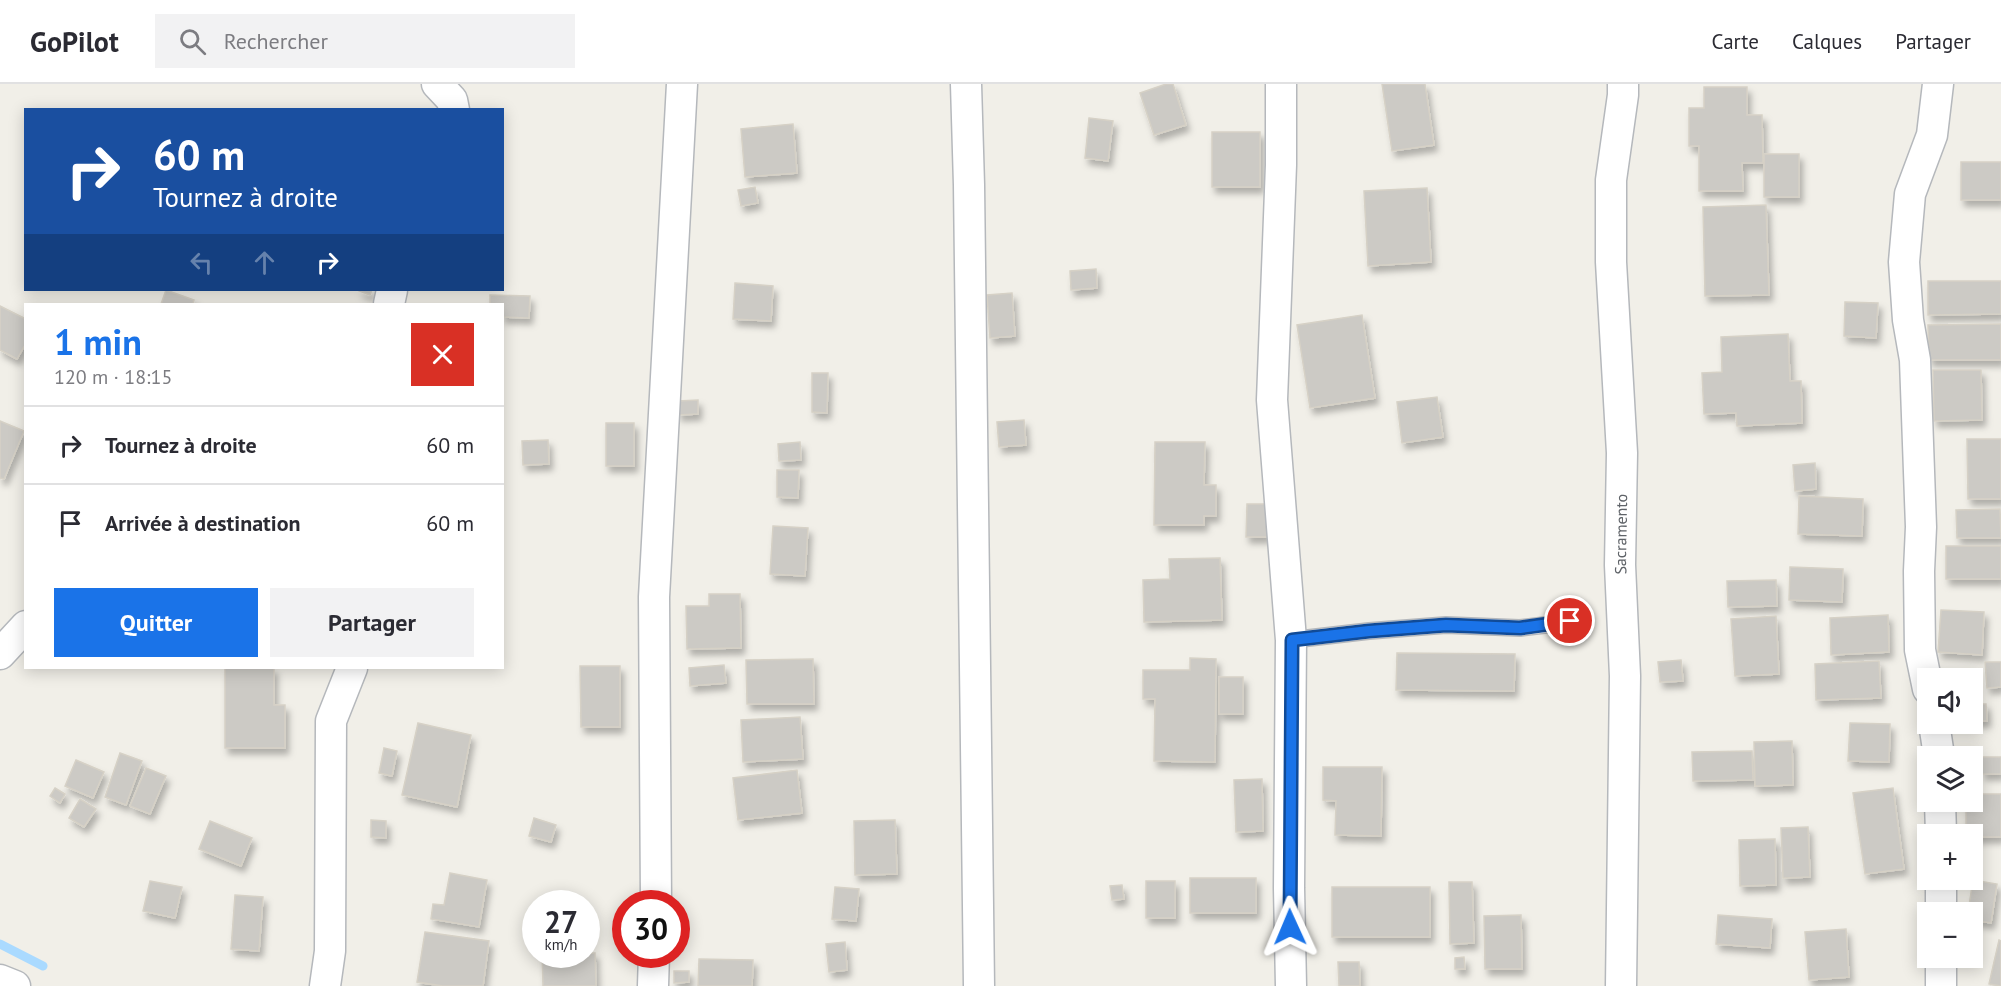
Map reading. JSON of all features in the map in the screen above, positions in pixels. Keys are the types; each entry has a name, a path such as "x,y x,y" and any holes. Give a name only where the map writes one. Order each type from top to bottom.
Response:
{"street":[{"path":"438,84 452,100 454,108"},
{"path":"656,890 654,597 682,84"},
{"path":"966,84 979,986"},
{"path":"1281,84 1281,165 1272,400 1292,640 1289,888 1291,986"},
{"name":"Sacramento","path":"1621,986 1625,676 1620,565 1622,453 1611,250 1611,180 1623,84"},
{"path":"1924,668 1920,650 1921,527 1915,360 1908,320 1904,262 1910,194 1932,135 1938,84"},
{"path":"0,654 24,628"},
{"path":"325,986 330,951 331,721 352,669"},
{"path":"653,986 654,968"},
{"path":"1941,968 1941,986"},
{"path":"0,980 15,986"}],"lane":[{"path":"1292,640 1446,625 1520,628 1570,621"}],"building":[{"path":"1166,84 1173,84 1186,125 1154,135 1140,93"},
{"path":"1382,84 1425,84 1434,145 1392,151"},
{"path":"1704,87 1747,87 1747,115 1762,115 1763,163 1742,163 1743,191 1699,191 1699,146 1689,146 1689,108 1704,108"},
{"path":"1089,118 1113,121 1108,161 1085,158"},
{"path":"793,124 797,173 745,177 741,129"},
{"path":"1212,132 1260,132 1260,187 1212,187"},
{"path":"1764,154 1799,154 1799,197 1764,197"},
{"path":"1961,162 2001,162 2001,200 1961,200"},
{"path":"755,187 758,203 741,206 738,190"},
{"path":"1427,188 1431,262 1368,266 1364,191"},
{"path":"1766,205 1769,295 1705,296 1703,207"},
{"path":"1096,269 1097,288 1071,290 1070,271"},
{"path":"1928,281 2001,281 2001,314 1928,315"},
{"path":"735,283 773,286 771,321 733,319"},
{"path":"166,291 194,300 193,303 161,303"},
{"path":"360,291 372,291 370,295"},
{"path":"1012,293 1015,336 990,338 987,295"},
{"path":"490,295 530,296 529,318 504,317 504,303 490,303"},
{"path":"1845,302 1878,303 1876,338 1844,336"},
{"path":"0,306 24,318 24,347 17,359 0,350"},
{"path":"1362,315 1375,398 1310,408 1297,325"},
{"path":"2001,324 2001,360 1929,360 1928,325"},
{"path":"1788,334 1790,381 1801,381 1802,423 1737,426 1736,413 1704,414 1702,373 1722,372 1721,337"},
{"path":"1933,370 1981,370 1982,420 1934,421"},
{"path":"812,373 828,373 827,413 812,412"},
{"path":"1437,397 1443,437 1402,443 1397,402"},
{"path":"698,400 698,414 678,415 678,401"},
{"path":"1024,420 1026,445 999,447 997,422"},
{"path":"0,421 24,431 4,479 0,478"},
{"path":"606,423 634,423 634,466 606,466"},
{"path":"1967,439 2001,439 2001,499 1968,499"},
{"path":"548,440 549,464 523,465 522,441"},
{"path":"800,442 801,460 779,461 778,444"},
{"path":"1155,442 1205,442 1204,485 1216,485 1216,516 1204,516 1204,525 1154,525"},
{"path":"1815,463 1816,489 1795,491 1793,465"},
{"path":"777,470 799,470 798,498 777,497"},
{"path":"1799,496 1863,499 1862,536 1798,534"},
{"path":"1247,504 1267,504 1267,537 1246,537"},
{"path":"2000,509 2001,538 1957,538 1956,510"},
{"path":"773,526 808,528 805,576 770,574"},
{"path":"1946,546 2001,546 2001,579 1946,579"},
{"path":"1220,558 1222,620 1144,622 1143,580 1170,579 1169,559"},
{"path":"1790,567 1843,569 1842,602 1789,600"},
{"path":"1776,580 1777,606 1728,607 1727,581"},
{"path":"709,594 740,594 741,648 687,649 686,606 709,606"},
{"path":"1941,610 1984,612 1982,655 1938,652"},
{"path":"1888,615 1889,652 1831,655 1830,618"},
{"path":"1776,616 1779,674 1735,676 1731,619"},
{"path":"1397,653 1515,654 1514,691 1396,690"},
{"path":"1190,658 1216,659 1215,762 1154,761 1155,699 1143,699 1143,670 1190,670"},
{"path":"813,659 814,704 747,704 746,660"},
{"path":"1681,660 1683,681 1660,682 1658,662"},
{"path":"1879,661 1881,698 1816,700 1815,664"},
{"path":"1985,662 2001,662 2001,687 1987,688"},
{"path":"724,665 726,683 690,686 689,668"},
{"path":"580,666 620,666 620,727 581,727"},
{"path":"225,669 274,669 274,705 285,705 285,748 225,748"},
{"path":"1219,677 1243,677 1243,714 1219,714"},
{"path":"1983,704 1986,704 1987,721 1983,721"},
{"path":"800,717 803,759 743,762 741,720"},
{"path":"418,723 471,735 457,807 402,795"},
{"path":"1850,723 1890,724 1889,762 1848,761"},
{"path":"1792,741 1793,785 1755,786 1754,742"},
{"path":"384,748 397,751 392,776 379,773"},
{"path":"1752,751 1753,780 1693,781 1692,752"},
{"path":"120,753 142,761 126,805 105,797"},
{"path":"1983,757 2001,757 2001,774 1983,774"},
{"path":"76,760 104,772 93,798 65,786"},
{"path":"1323,767 1382,767 1381,836 1335,835 1336,801 1323,800"},
{"path":"146,768 166,776 150,814 130,806"},
{"path":"797,770 802,813 738,820 733,778"},
{"path":"1262,779 1263,831 1236,832 1234,780"},
{"path":"55,788 65,794 60,803 50,796"},
{"path":"1893,788 1904,869 1865,874 1853,793"},
{"path":"1983,794 2001,794 2001,837 1983,837 1983,824 1966,824 1966,812 1983,812"},
{"path":"80,799 96,809 84,827 69,818"},
{"path":"534,818 556,825 551,842 529,836"},
{"path":"371,820 386,821 386,838 371,837"},
{"path":"895,820 897,874 855,875 854,821"},
{"path":"210,821 252,838 241,866 199,849"},
{"path":"1808,827 1810,877 1783,878 1781,828"},
{"path":"1775,839 1776,885 1740,886 1739,840"},
{"path":"450,873 487,880 479,927 431,919 433,904 444,905"},
{"path":"1190,878 1256,878 1256,913 1190,913"},
{"path":"150,881 182,887 175,918 143,911"},
{"path":"1146,881 1175,881 1175,918 1146,918"},
{"path":"1449,882 1472,882 1474,943 1450,944"},
{"path":"1983,882 1997,884 1991,923 1983,922 1983,902 1970,902 1971,890 1983,890"},
{"path":"1122,885 1124,899 1112,900 1110,886"},
{"path":"835,887 859,889 856,921 832,919"},
{"path":"1332,887 1430,887 1430,937 1332,937"},
{"path":"235,895 263,897 259,951 231,949"},
{"path":"1521,915 1522,969 1485,969 1484,916"},
{"path":"1718,915 1772,919 1770,948 1716,944"},
{"path":"1846,929 1849,977 1809,980 1805,932"},
{"path":"425,932 489,941 483,986 443,986 417,982"},
{"path":"1999,940 2001,941 2001,986 1989,984"},
{"path":"845,942 847,970 829,972 826,944"},
{"path":"1464,957 1465,969 1455,969 1455,958"},
{"path":"699,959 753,960 752,986 698,986"},
{"path":"1338,962 1359,962 1360,986 1339,986"},
{"path":"542,968 595,968 596,986 543,986"},
{"path":"674,971 689,971 689,982 674,983"}],"waterway":[{"path":"0,944 43,966"}],"route":[{"path":"1290,927 1292,640 1446,625 1520,628 1570,621"}]}
